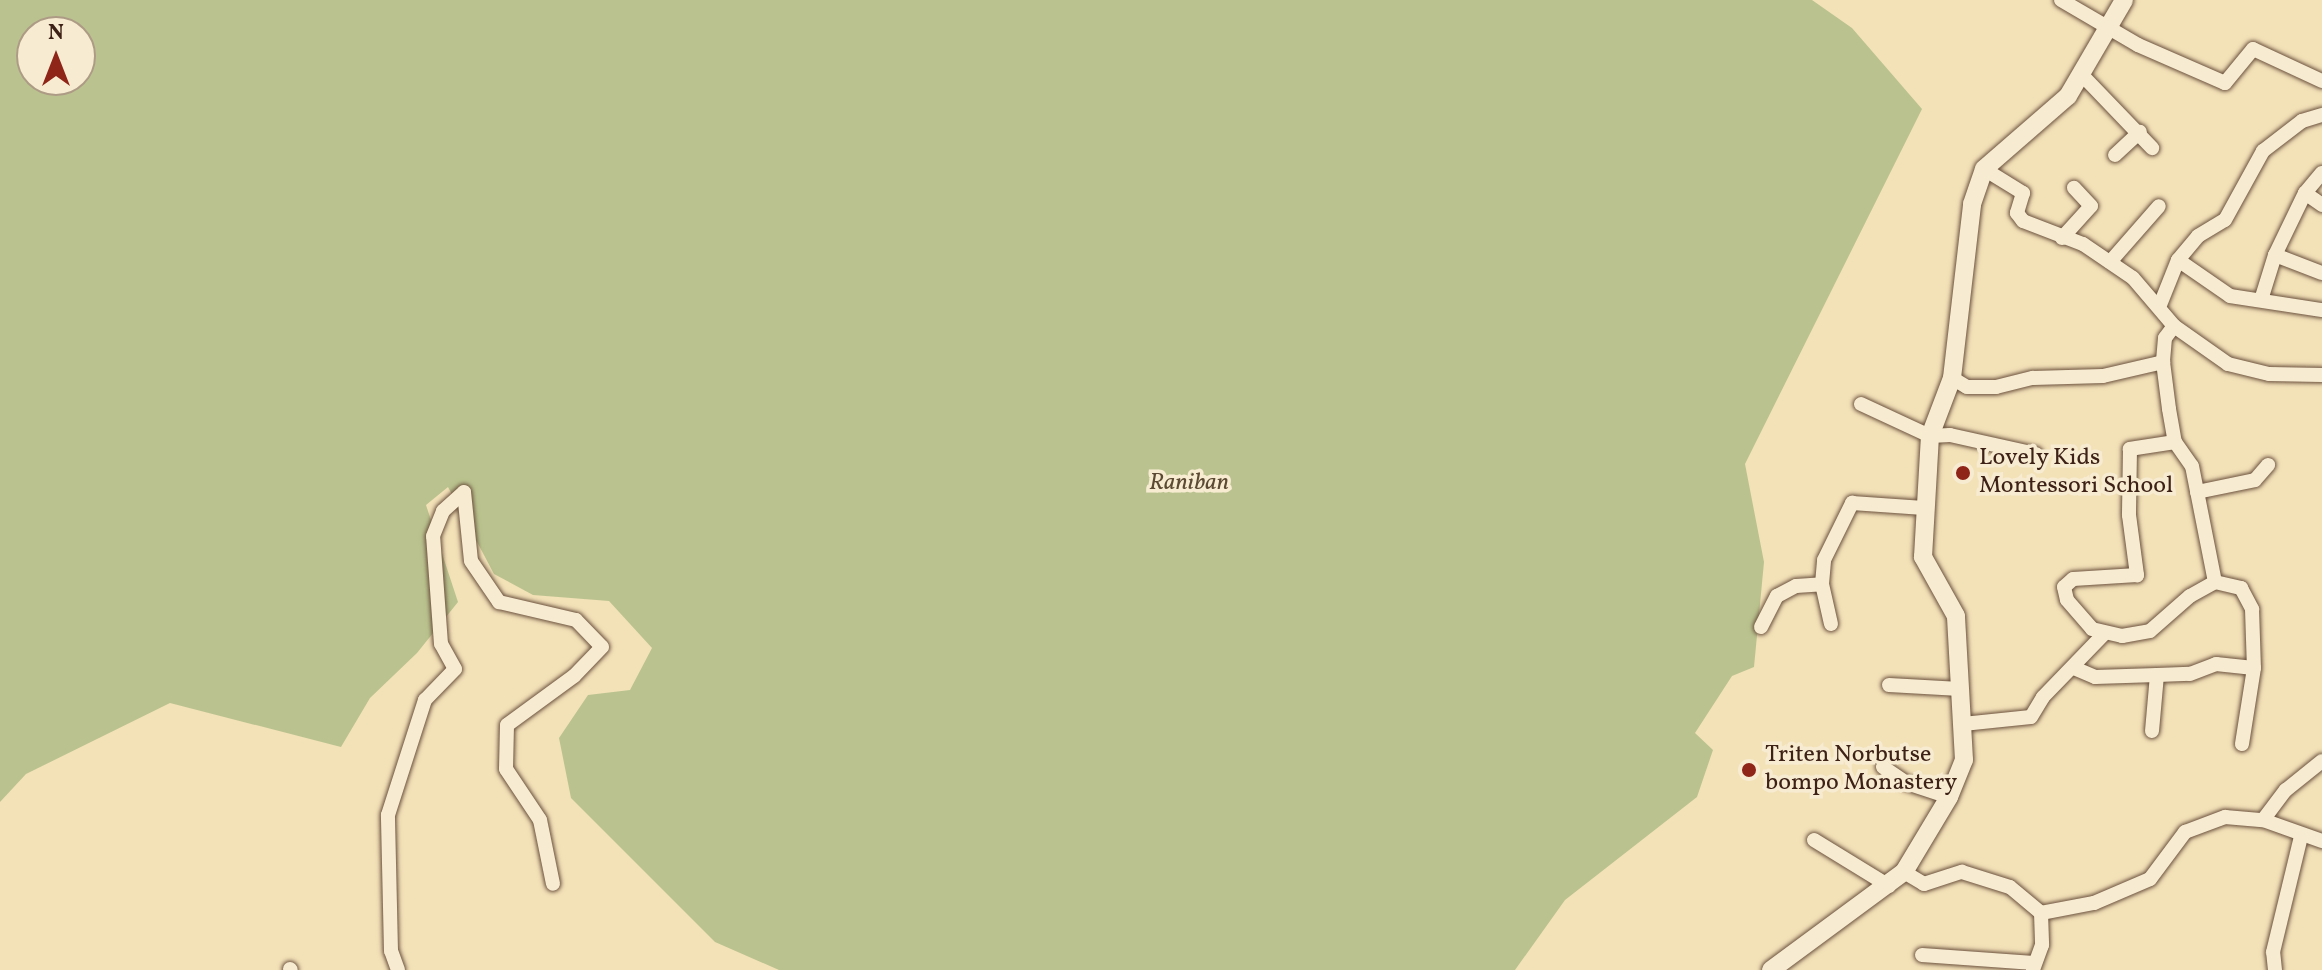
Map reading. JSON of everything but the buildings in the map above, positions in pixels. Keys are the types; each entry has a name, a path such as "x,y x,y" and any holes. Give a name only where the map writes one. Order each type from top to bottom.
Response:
{"street":[{"path":"2061,0 2138,45 2225,83 2253,49 2322,81"},
{"path":"1771,970 1904,872 1949,797 1964,760 1956,616 1923,557 1930,436 1952,378 1962,269 1972,204 1984,169 2068,96 2083,76 2106,25 2124,0"},
{"path":"2083,76 2140,132 2152,148"},
{"path":"2160,305 2178,260 2198,236 2225,220 2263,151 2302,121 2322,115"},
{"path":"2115,155 2140,132"},
{"path":"1984,169 2023,193 2017,213 2023,221 2083,244 2110,262 2160,305 2174,326 2228,364 2269,374 2322,375"},
{"path":"2261,300 2275,255 2305,193 2322,173"},
{"path":"2062,238 2091,206 2074,188"},
{"path":"2305,193 2322,205"},
{"path":"2110,262 2159,206"},
{"path":"2275,255 2322,273"},
{"path":"2178,260 2230,296 2322,310"},
{"path":"2174,326 2165,338 2163,362 2175,442 2192,466 2215,582"},
{"path":"1952,378 1967,387 1996,387 2033,378 2103,376 2163,362"},
{"path":"1861,404 1930,436 1950,435 2036,454"},
{"path":"2175,442 2130,449 2129,515 2137,575 2073,579 2064,587 2080,619 2103,635 2150,631 2190,596 2215,582 2248,594 2254,668 2242,744"},
{"path":"2197,492 2255,480 2268,465"},
{"path":"398,970 391,951 388,815 425,700 455,669 441,644 433,536 443,511 464,492 471,561 499,602 576,620 602,647 574,676 507,725 506,769 540,820 553,884"},
{"path":"1831,624 1822,584 1826,552 1852,503 1924,508"},
{"path":"1761,627 1777,596 1796,586 1822,584"},
{"path":"1963,724 2031,717 2043,697 2103,635"},
{"path":"2074,668 2095,677 2190,674 2216,664 2254,668"},
{"path":"2152,731 2157,675"},
{"path":"1889,685 1960,689"},
{"path":"2263,820 2286,790 2322,761"},
{"path":"1883,767 1907,783 1949,797"},
{"path":"2041,913 2094,903 2150,879 2185,832 2225,817 2263,820 2322,841"},
{"path":"2275,970 2273,952 2301,836"},
{"path":"1814,840 1889,886"},
{"path":"1904,872 1924,884 1962,872 2010,887 2041,913 2042,945 2034,966 1922,955"}],"green space":[{"name":"Raniban","path":"0,0 1812,0 1852,28 1922,109 1745,464 1764,562 1754,667 1732,676 1695,733 1713,750 1697,797 1565,900 1515,970 779,970 715,942 571,798 559,738 588,695 630,690 652,648 609,601 533,595 494,574 448,487 426,505 458,602 417,653 370,698 341,747 170,703 26,774 0,802"}],"place":[{"name":"Lovely Kids Montessori School","path":"1963,473"},
{"name":"Triten Norbutse bompo Monastery","path":"1749,770"}]}
